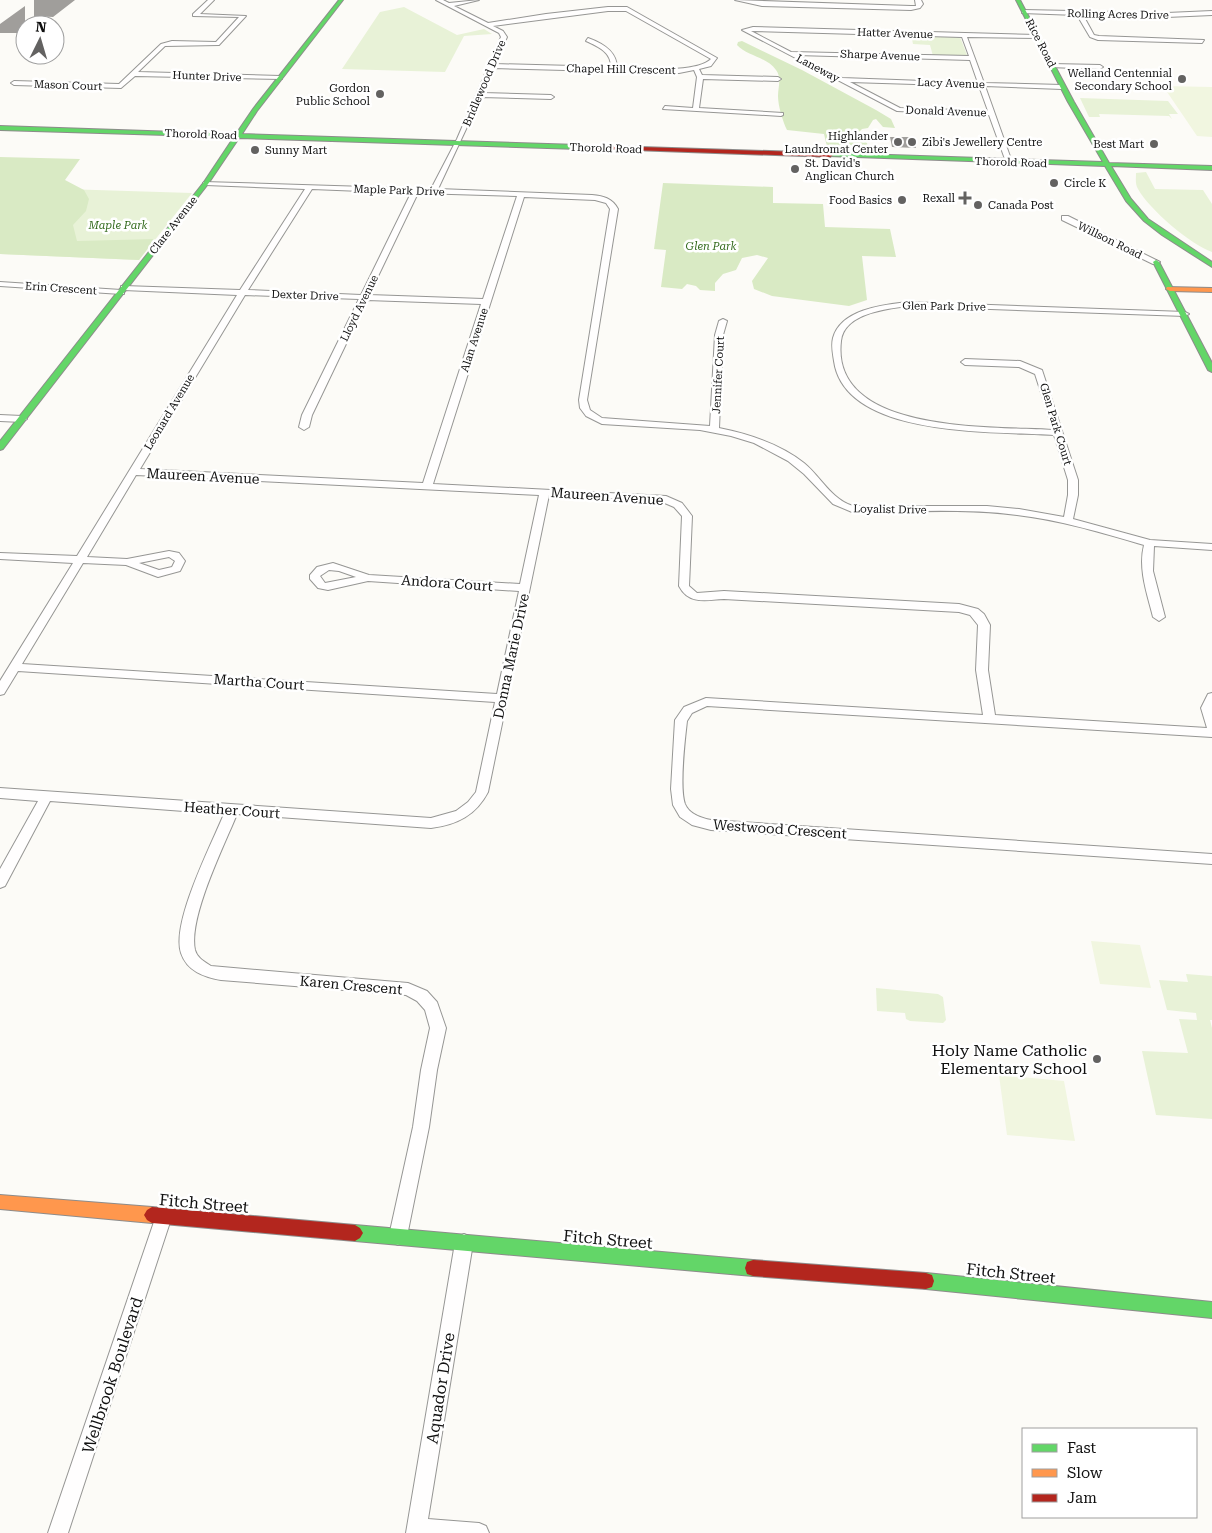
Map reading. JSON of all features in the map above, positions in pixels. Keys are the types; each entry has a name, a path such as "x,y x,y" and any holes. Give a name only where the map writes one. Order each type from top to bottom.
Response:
{"street":[{"path":"135,74 163,45 217,44 243,16 195,14 210,0"},
{"name":"Clare Avenue","path":"0,447 206,183 280,78 341,0"},
{"name":"Bridlewood Drive","path":"439,0 501,32 504,37 493,66 457,143"},
{"path":"449,5 476,0"},
{"path":"738,0 762,4 910,8 918,7 920,4 918,0"},
{"name":"Rice Road","path":"1018,0 1062,86 1122,193"},
{"name":"Chapel Hill Crescent","path":"488,26 516,20 590,11 629,10 715,59 709,65 672,71 493,66"},
{"name":"Rolling Acres Drive","path":"1024,12 1162,15 1212,13"},
{"path":"1079,13 1092,36 1098,38 1202,41"},
{"name":"Hatter Avenue","path":"752,28 1037,36"},
{"name":"Laneway","path":"752,28 745,31 899,110"},
{"path":"964,35 1009,162"},
{"path":"588,40 610,53 614,59 614,69"},
{"name":"Sharpe Avenue","path":"788,52 972,58"},
{"path":"1052,66 1100,67"},
{"path":"695,68 700,77 696,109"},
{"name":"Hunter Drive","path":"135,74 280,78"},
{"name":"Mason Court","path":"14,83 121,86 135,74"},
{"path":"700,77 778,79"},
{"name":"Lacy Avenue","path":"839,80 1062,86"},
{"path":"480,94 551,97"},
{"path":"664,108 781,114"},
{"name":"Donald Avenue","path":"899,110 992,113"},
{"name":"Thorold Road","path":"0,128 1212,168"},
{"path":"434,191 449,156 457,143"},
{"path":"1096,148 1114,158 1142,166"},
{"path":"1046,163 1096,171 1122,193 1138,212 1153,225 1173,241 1212,265"},
{"path":"1122,193 1121,181 1123,175 1142,166"},
{"name":"Maple Park Drive","path":"206,183 592,197"},
{"name":"Leonard Avenue","path":"0,691 242,293 310,187"},
{"name":"Lloyd Avenue","path":"304,427 307,416 415,191"},
{"name":"Alan Avenue","path":"426,486 521,194"},
{"name":"Loyalist Drive","path":"592,197 608,201 614,209 583,397 584,407 592,416 608,422 714,430 745,438 780,452 798,464 814,477 831,500 847,508 867,510 987,509 1034,514 1150,543 1212,547"},
{"name":"Willson Road","path":"1065,218 1156,262"},
{"path":"1156,262 1185,314 1212,370"},
{"name":"Erin Crescent","path":"0,284 59,289 123,290"},
{"path":"0,294 9,284"},
{"path":"1170,289 1212,290"},
{"name":"Dexter Drive","path":"123,290 486,302"},
{"name":"Glen Park Drive","path":"1058,433 930,426 889,414 853,391 842,379 839,367 838,336 842,329 857,317 880,308 908,304 1185,314"},
{"name":"Jennifer Court","path":"714,430 719,335 724,321"},
{"name":"Glen Park Court","path":"965,362 1020,364 1036,370 1041,375 1074,487 1068,521"},
{"path":"0,418 22,419"},
{"name":"Maureen Avenue","path":"133,472 656,497 678,505 685,512 688,520 684,588 688,593 698,597 724,595 946,607 962,608 974,612 980,617 984,625 981,653 982,670 990,719"},
{"name":"Donna Marie Drive","path":"463,814 474,804 482,792 545,492"},
{"path":"1150,543 1146,552 1147,575 1159,617"},
{"path":"0,556 127,562"},
{"name":"Andora Court","path":"368,578 526,588"},
{"name":"Martha Court","path":"15,667 502,698"},
{"path":"1212,697 1207,708 1212,727"},
{"name":"Westwood Crescent","path":"1212,733 717,702 701,703 688,710 681,720 678,802 682,810 689,817 711,825 1212,859"},
{"name":"Heather Court","path":"0,793 431,823 448,820 463,814"},
{"path":"0,882 47,796"},
{"name":"Karen Crescent","path":"232,810 195,905 187,945 195,963 206,970 221,974 408,989 428,1001 436,1013 438,1036 429,1070 421,1127 398,1236"},
{"name":"Fitch Street","path":"0,1202 958,1284 1212,1310"},
{"name":"Wellbrook Boulevard","path":"58,1533 164,1216"},
{"name":"Aquador Drive","path":"416,1530 464,1243"},
{"path":"416,1530 479,1533"}],"green space":[{"path":"404,7 457,35 484,29 492,34 464,36 445,72 342,69 380,12"},
{"path":"911,34 960,37 967,55 933,56 930,45 913,44"},
{"path":"742,41 802,70 876,110 891,119 895,128 883,127 876,119 873,120 868,128 862,129 856,135 867,143 868,148 872,152 828,151 824,134 787,130 779,104 778,73 768,62 741,49 737,45 738,42"},
{"path":"1163,86 1212,87 1212,137 1197,136"},
{"path":"1080,98 1168,101 1178,114 1169,114 1172,119 1169,116 1099,114 1100,117 1089,117"},
{"path":"0,157 80,159 65,180 84,190 89,199 86,211 73,225 77,241 155,239 139,260 0,254"},
{"path":"1146,172 1155,189 1203,190 1212,204 1212,252 1182,234 1143,197 1136,185 1136,173"},
{"name":"Glen Park","path":"663,183 773,187 773,203 823,204 825,227 890,229 896,257 862,256 867,300 849,306 772,296 754,289 752,281 768,258 757,255 742,258 736,270 723,274 715,283 715,291 700,290 696,286 687,284 682,289 661,287 666,250 654,249"},
{"name":"Maple Park","path":"0,187 192,193 139,260 0,254"},
{"path":"1091,941 1140,945 1151,988 1100,984"},
{"path":"1186,974 1212,976 1212,1020 1210,1020 1212,1028 1212,1119 1156,1115 1142,1051 1188,1053 1179,1019 1197,1020 1196,1013 1167,1010 1159,980 1188,982"},
{"path":"876,988 938,994 943,997 946,1020 943,1023 910,1021 906,1019 905,1013 877,1011"},
{"path":"999,1075 1064,1081 1075,1141 1007,1135"}],"building":[{"path":"34,0 75,0 56,15 34,15"},
{"path":"25,6 25,15 15,15 15,33 0,33 0,24"},
{"path":"890,137 913,137 916,148 892,147"}],"traffic: fast":[{"path":"0,447 206,183 255,110 341,0"},
{"path":"1018,0 1071,102 1128,200 1146,220 1164,234 1212,265"},
{"path":"0,128 579,147"},
{"path":"830,155 1212,168"},
{"path":"1156,262 1212,370"},
{"path":"355,1233 753,1268"},
{"path":"926,1281 1212,1310"}],"traffic: slow":[{"path":"1170,289 1212,290"},
{"path":"0,1202 152,1215"}],"traffic: jam":[{"path":"579,147 830,155"},
{"path":"152,1215 355,1233"},
{"path":"753,1268 926,1281"}],"place":[{"name":"Welland Centennial Secondary School","path":"1182,79"},
{"name":"Gordon Public School","path":"380,94"},
{"name":"Highlander Laundromat Center","path":"898,142"},
{"name":"Zibi's Jewellery Centre","path":"912,142"},
{"name":"Best Mart","path":"1154,144"},
{"name":"Sunny Mart","path":"255,150"},
{"name":"St. David's Anglican Church","path":"795,169"},
{"name":"Circle K","path":"1054,183"},
{"name":"Rexall","path":"965,198"},
{"name":"Food Basics","path":"902,200"},
{"name":"Canada Post","path":"978,205"},
{"name":"Holy Name Catholic Elementary School","path":"1097,1059"}]}
